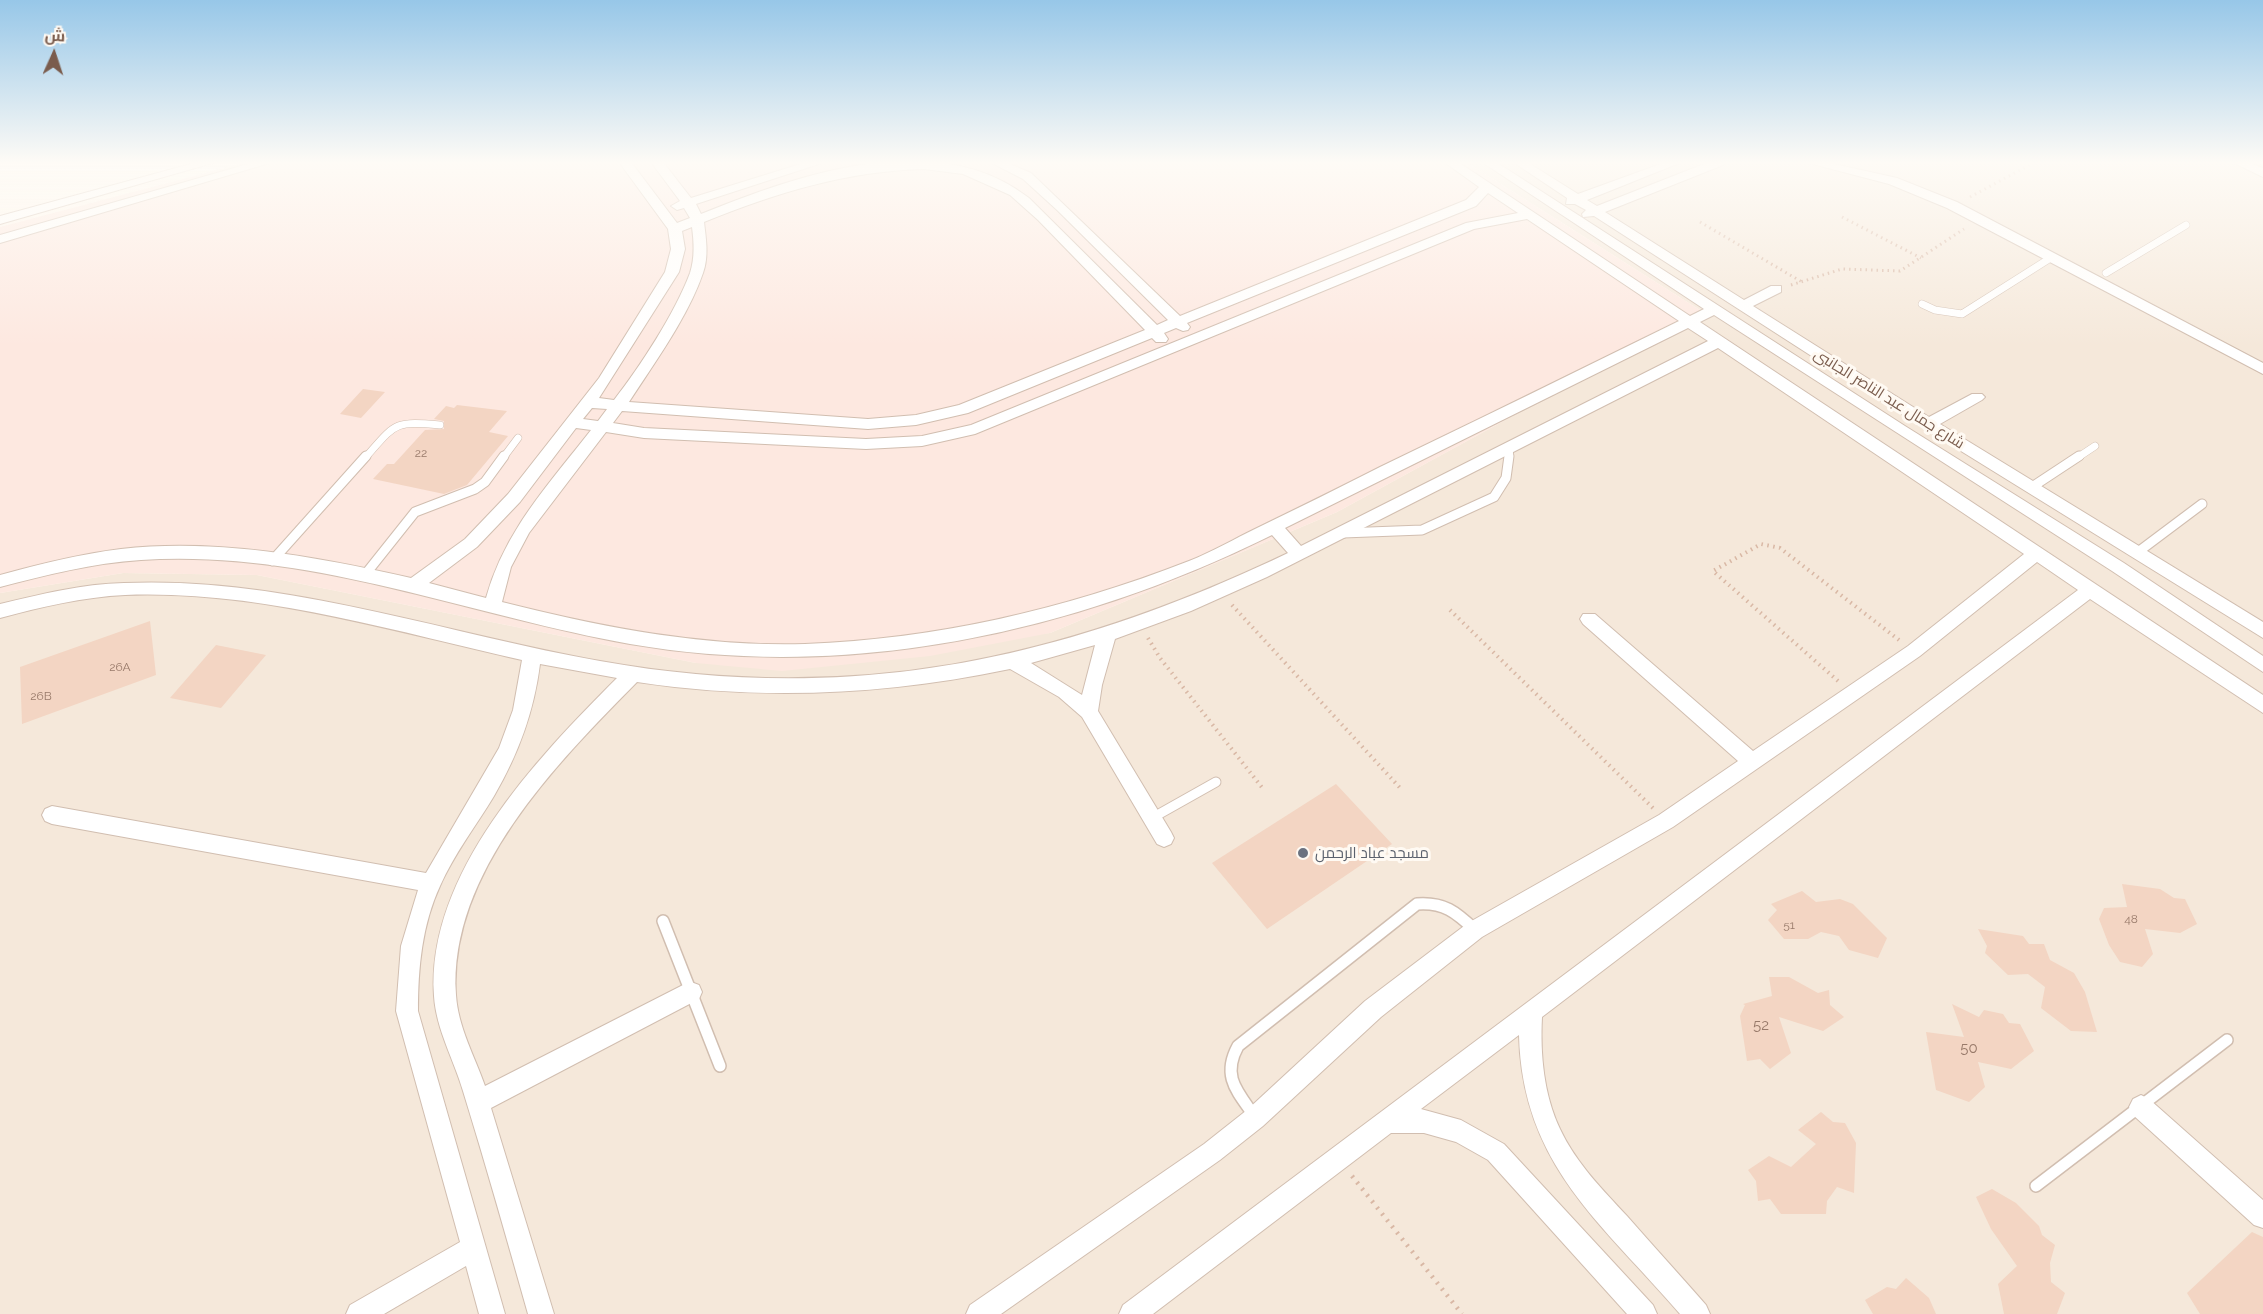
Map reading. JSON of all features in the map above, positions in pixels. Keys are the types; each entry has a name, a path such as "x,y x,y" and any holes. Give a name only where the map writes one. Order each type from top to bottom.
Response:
{"street":[{"path":"0,238 52,223"},
{"path":"413,586 453,558 514,498 604,381 672,273 678,249 675,229 671,223"},
{"path":"675,229 689,223"},
{"path":"492,606 503,567 522,530 619,406 662,340 691,286 701,246 698,223"},
{"path":"1047,223 1169,350"},
{"path":"1078,223 1196,339"},
{"path":"587,402 821,422 868,424 916,420 974,405 1420,223"},
{"path":"572,422 602,429 866,444 922,441 975,429 1471,226 1485,223"},
{"path":"1542,223 1718,342 2038,552 2263,705"},
{"path":"1583,223 1713,310 2118,567 2263,665"},
{"name":"شارع جمال عبد الناصر الجانبى","path":"1615,223 1924,421 2263,631"},
{"path":"1987,223 2052,257 2101,277 2263,355"},
{"path":"2009,223 2263,369"},
{"path":"1742,306 1776,289"},
{"path":"0,581 92,560 160,553 272,561 364,576 617,634 723,649 829,651 931,641 1012,624 1137,588 1198,564 1713,310"},
{"path":"0,611 80,593 126,589 226,592 309,605 532,656 632,675 714,684 824,688 935,677 1012,662 1107,635 1219,591 1299,554 1718,342"},
{"path":"1900,430 1977,397"},
{"path":"1275,528 1299,554"},
{"path":"979,1314 1212,1152 1255,1118 1374,1009 1475,930 1666,821 1914,651 2038,552"},
{"path":"2118,567 2138,552"},
{"path":"1132,1314 2091,589"},
{"path":"0,623 30,603"},
{"path":"1589,619 1752,762"},
{"path":"1089,712 1095,677 1107,635"},
{"path":"492,1314 407,1011 407,965 418,919 431,883 504,760 522,712 532,656"},
{"path":"1012,662 1066,692 1089,712 1164,838"},
{"path":"541,1314 478,1102 455,1035 445,996 446,957 454,916 468,886 516,804 570,738 632,675"},
{"path":"52,815 431,883"},
{"path":"478,1102 691,992"},
{"path":"1531,1011 1528,1042 1531,1074 1540,1108 1554,1142 1574,1175 1697,1314"},
{"path":"2141,1107 2263,1216"},
{"path":"1388,1121 1424,1121 1443,1126 1461,1132 1496,1152 1526,1182 1644,1314"},
{"path":"359,1314 474,1248"}],"lane":[{"path":"2101,277 2186,225"},
{"path":"1922,304 1935,310 1962,314 2052,257"},
{"path":"272,561 391,429 406,422 440,425"},
{"path":"364,576 415,512 475,489 484,482 518,438"},
{"path":"2032,487 2095,446"},
{"path":"1341,533 1422,530 1494,497 1506,477 1510,447"},
{"path":"2138,552 2202,504"},
{"path":"1152,818 1216,782"},
{"path":"1255,1118 1228,1075 1229,1059 1238,1046 1417,904 1432,902 1448,905 1475,930"},
{"path":"663,921 720,1066"},
{"path":"2036,1186 2227,1040"}],"path":[{"path":"1703,223 1802,282 1842,269 1900,271 1973,223"},
{"path":"1854,223 1921,258"},
{"path":"1852,694 1713,572 1719,566 1761,544 1780,548 1914,651"},
{"path":"1219,591 1402,790"},
{"path":"1450,610 1666,821"},
{"path":"1139,623 1160,658 1264,790"},
{"path":"1338,1158 1462,1314"}],"shaded area":[{"path":"14,223 1563,223 1703,312 1337,512 1050,633 930,656 782,671 696,663 257,575 123,573 0,593 0,227"},
{"path":"1563,223 2263,223 2263,1314 0,1314 0,593 123,573 257,575 696,663 1050,633 1337,512 1703,312"}],"building":[{"path":"363,389 385,392 361,418 340,414"},
{"path":"457,405 507,411 489,432 508,436 467,485 444,494 373,479 387,464 394,464 425,430 444,429 444,421 434,419 446,406 454,408"},
{"path":"150,621 156,675 22,724 20,667"},
{"path":"216,645 266,655 221,708 170,698"},
{"name":"مسجد عباد الرحمن","path":"1336,784 1392,844 1267,929 1212,863"},
{"path":"2122,884 2160,889 2174,898 2185,899 2197,924 2180,933 2145,929 2153,954 2142,967 2120,962 2109,945 2099,919 2104,908 2127,907"},
{"path":"1802,891 1816,902 1840,899 1853,904 1887,938 1878,958 1849,950 1839,936 1821,932 1808,939 1784,939 1768,920 1777,910 1771,904"},
{"path":"1978,929 2023,936 2029,944 2044,944 2050,960 2074,973 2085,992 2097,1032 2071,1031 2041,1008 2045,987 2028,974 2008,975 1985,953 1987,946"},
{"path":"1769,977 1789,977 1818,993 1829,990 1830,1005 1844,1017 1823,1031 1779,1017 1791,1053 1770,1069 1760,1059 1747,1061 1740,1016 1745,1005 1743,1004 1772,996"},
{"path":"1952,1004 1979,1017 1984,1010 2003,1014 2009,1023 2020,1024 2034,1051 2011,1069 1978,1062 1985,1087 1969,1102 1936,1090 1926,1032 1964,1037"},
{"path":"1821,1112 1833,1122 1845,1123 1856,1143 1854,1193 1837,1187 1827,1201 1826,1214 1781,1214 1770,1199 1758,1201 1756,1181 1748,1170 1769,1156 1791,1167 1816,1144 1798,1130"},
{"path":"1992,1189 2016,1203 2039,1226 2042,1235 2055,1245 2050,1263 2051,1282 2065,1293 2057,1314 2004,1314 1998,1284 2017,1266 1991,1229 1976,1197"},
{"path":"2252,1232 2263,1237 2263,1314 2200,1314 2187,1293"},
{"path":"1906,1278 1929,1298 1936,1314 1873,1314 1865,1300 1887,1287 1896,1289"}],"place":[{"name":"مسجد عباد الرحمن","path":"1303,853"}]}
